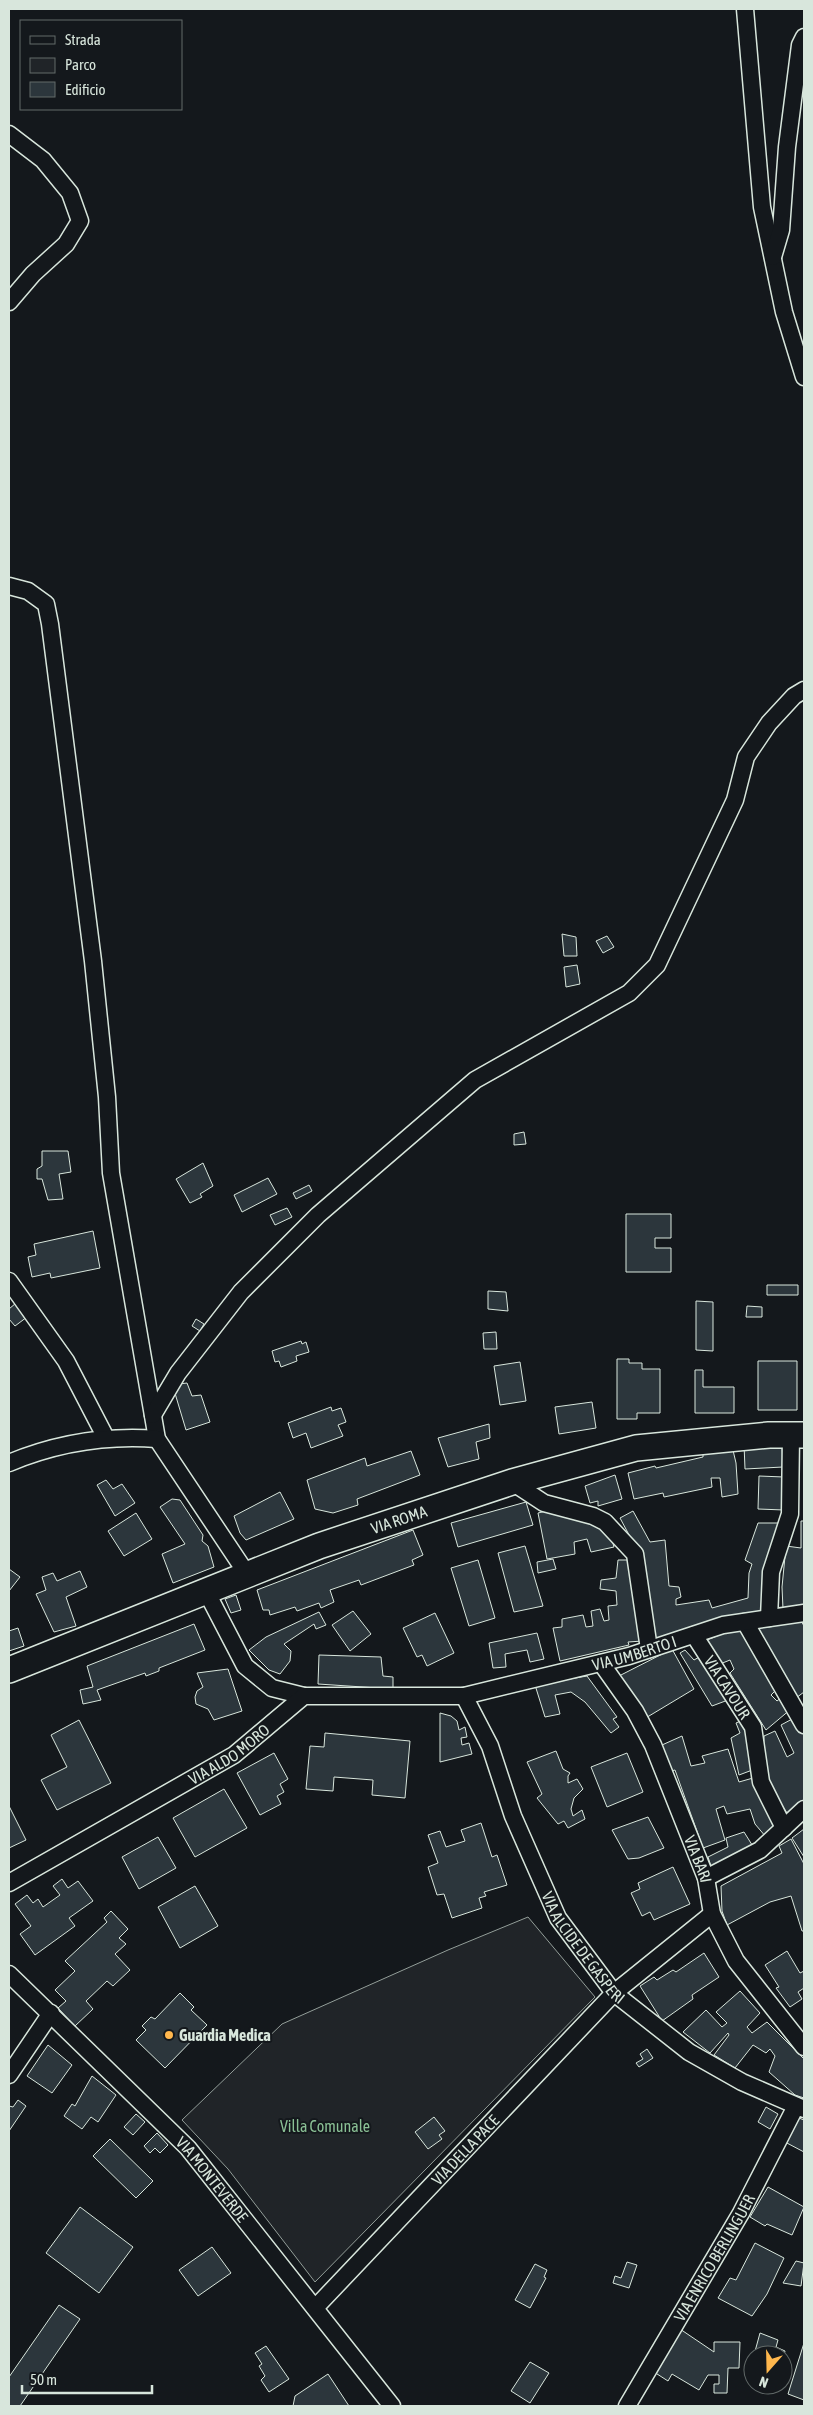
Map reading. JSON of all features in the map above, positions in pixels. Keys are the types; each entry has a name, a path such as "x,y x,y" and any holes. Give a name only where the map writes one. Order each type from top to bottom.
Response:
{"main road":[{"name":"VIA ROMA","path":"9,1670 319,1546 512,1482 636,1448 769,1435 798,1435"}],"street":[{"path":"745,9 762,207 784,312 804,377"},
{"path":"773,259 781,230 787,147 800,45 804,37"},
{"path":"9,134 42,160 70,193 80,221 66,244 33,274 9,302"},
{"path":"9,586 28,591 46,604 50,624 94,961 108,1097 111,1173 157,1439 247,1574"},
{"path":"153,1415 178,1374 241,1292 318,1215 475,1080 629,993 657,965 735,800 746,757 769,724 794,696 804,690"},
{"path":"9,1281 66,1361 106,1438"},
{"path":"770,1618 771,1572 790,1514 798,1435"},
{"path":"9,1463 36,1452 106,1438 157,1439"},
{"path":"512,1482 544,1503 593,1516 605,1522 634,1554 650,1649"},
{"path":"206,1591 244,1666 272,1688 304,1696 464,1696"},
{"name":"VIA UMBERTO I","path":"464,1696 601,1664 722,1625 770,1618 802,1616"},
{"path":"745,1622 804,1725"},
{"name":"VIA CAVOUR","path":"694,1635 753,1727 761,1782 784,1828"},
{"name":"VIA BARI","path":"601,1664 635,1711 653,1746 706,1878 712,1914 736,1961 804,2047"},
{"name":"VIA ALDO MORO","path":"9,1883 234,1755 304,1696"},
{"name":"VIA ALCIDE DE GASPERI","path":"464,1696 490,1746 513,1816 558,1918 614,1993 688,2052 742,2082 800,2108"},
{"path":"706,1878 760,1850 803,1812"},
{"name":"VIA DELLA PACE","path":"315,2308 614,1993 712,1914"},
{"name":"VIA MONTEVERDE","path":"9,1974 188,2148 392,2406"},
{"path":"9,2075 51,2013"},
{"name":"VIA ENRICO BERLINGUER","path":"628,2406 800,2108"}],"green space":[{"name":"Villa Comunale","path":"528,1917 595,1997 315,2282 228,2169 182,2120 282,2024 448,1950"}],"building":[{"path":"562,934 576,937 577,956 564,956"},
{"path":"607,936 614,947 603,953 596,941"},
{"path":"577,965 580,984 566,987 564,967"},
{"path":"524,1132 526,1144 514,1145 514,1134"},
{"path":"42,1151 68,1151 71,1172 59,1174 63,1199 48,1200 42,1179 37,1179 37,1169 42,1166"},
{"path":"203,1163 213,1186 200,1194 202,1197 190,1203 176,1179"},
{"path":"268,1178 277,1194 242,1212 234,1195"},
{"path":"309,1185 312,1191 296,1199 293,1193"},
{"path":"287,1208 292,1217 275,1225 270,1215"},
{"path":"626,1214 671,1214 671,1238 655,1238 655,1248 671,1248 671,1272 626,1272"},
{"path":"93,1231 100,1268 51,1278 50,1273 32,1277 28,1257 36,1255 34,1244"},
{"path":"767,1285 798,1285 798,1295 767,1295"},
{"path":"488,1291 506,1292 508,1311 488,1309"},
{"path":"696,1301 713,1302 713,1351 696,1350"},
{"path":"16,1303 27,1317 15,1326 9,1319 9,1309"},
{"path":"747,1306 762,1307 762,1317 746,1317"},
{"path":"196,1319 204,1324 200,1331 192,1326"},
{"path":"496,1332 497,1349 484,1349 483,1333"},
{"path":"301,1341 302,1344 306,1342 309,1352 296,1356 297,1361 281,1367 279,1361 275,1362 272,1351"},
{"path":"617,1359 629,1359 629,1363 642,1363 642,1369 660,1369 660,1413 637,1413 637,1419 617,1419"},
{"path":"758,1361 797,1361 797,1410 758,1410"},
{"path":"520,1362 526,1401 500,1405 494,1366"},
{"path":"695,1370 703,1370 703,1387 734,1387 734,1413 695,1413"},
{"path":"187,1383 192,1396 201,1395 210,1422 186,1430 174,1390 179,1384"},
{"path":"592,1402 596,1428 559,1434 555,1407"},
{"path":"331,1407 332,1411 341,1408 346,1422 338,1425 343,1436 311,1448 306,1433 293,1438 288,1423"},
{"path":"489,1424 490,1438 476,1442 479,1459 448,1467 438,1438"},
{"path":"782,1443 783,1467 745,1469 744,1444"},
{"path":"732,1446 736,1463 738,1494 722,1497 720,1478 711,1478 712,1487 664,1497 663,1493 634,1499 628,1473 703,1457 703,1452"},
{"path":"411,1451 420,1475 357,1499 358,1505 333,1513 315,1509 307,1480 365,1458 367,1466"},
{"path":"615,1475 622,1499 598,1506 598,1501 590,1503 585,1486"},
{"path":"759,1476 784,1477 784,1510 758,1509"},
{"path":"106,1480 113,1489 122,1484 135,1503 115,1516 97,1485"},
{"path":"280,1492 294,1519 246,1540 240,1533 234,1516"},
{"path":"172,1499 180,1500 203,1535 202,1541 208,1546 214,1567 173,1583 162,1554 185,1544 160,1507"},
{"path":"526,1502 533,1525 458,1547 451,1523"},
{"path":"550,1510 601,1528 611,1536 614,1547 591,1552 587,1539 574,1542 575,1554 547,1559 538,1513"},
{"path":"633,1511 650,1542 665,1540 669,1586 679,1587 681,1597 676,1599 676,1605 709,1600 712,1608 748,1598 749,1573 752,1564 745,1560 758,1523 778,1523 765,1575 763,1613 653,1644 635,1546 620,1518"},
{"path":"136,1513 152,1539 124,1556 108,1531"},
{"path":"801,1521 804,1521 804,1608 783,1609 782,1587 786,1546 801,1548"},
{"path":"413,1530 423,1555 412,1560 414,1565 361,1585 359,1580 330,1590 334,1602 321,1608 319,1603 297,1611 295,1607 270,1615 269,1610 263,1610 257,1590"},
{"path":"525,1546 543,1606 514,1612 498,1553"},
{"path":"553,1559 556,1569 538,1573 537,1562"},
{"path":"478,1560 495,1618 469,1626 451,1568"},
{"path":"618,1560 632,1560 643,1641 628,1642 629,1645 560,1661 553,1628 562,1627 562,1619 583,1615 586,1627 593,1626 591,1611 600,1609 604,1621 609,1620 608,1606 617,1605 616,1591 600,1589 601,1580 616,1578"},
{"path":"9,1569 20,1577 9,1591"},
{"path":"80,1571 87,1587 66,1597 76,1626 54,1632 36,1594 46,1590 42,1577 53,1573 57,1581"},
{"path":"236,1595 241,1610 231,1613 225,1599"},
{"path":"353,1611 371,1634 350,1651 332,1625"},
{"path":"319,1612 326,1625 316,1629 314,1624 284,1644 291,1651 290,1661 280,1674 269,1670 249,1650 266,1637"},
{"path":"435,1613 454,1653 427,1666 422,1655 417,1657 403,1628"},
{"path":"800,1619 804,1626 804,1692 796,1698 756,1628"},
{"path":"194,1624 205,1650 159,1668 159,1671 146,1676 145,1673 97,1690 101,1700 83,1704 80,1690 93,1687 87,1666"},
{"path":"744,1625 777,1689 771,1695 777,1701 782,1697 791,1709 766,1730 730,1673 734,1669 730,1660 720,1664 707,1640"},
{"path":"18,1628 24,1646 9,1651 9,1631"},
{"path":"537,1633 544,1659 530,1662 527,1650 505,1654 506,1667 493,1668 489,1643"},
{"path":"672,1649 694,1689 644,1719 617,1677"},
{"path":"685,1650 694,1660 701,1656 728,1700 712,1706 680,1653"},
{"path":"319,1655 381,1657 383,1676 393,1677 393,1689 318,1684"},
{"path":"228,1669 242,1711 214,1720 208,1709 196,1704 195,1697 197,1691 203,1687 197,1673"},
{"path":"587,1676 617,1717 613,1719 619,1727 611,1733 585,1702 571,1692 555,1695 560,1714 545,1717 535,1685"},
{"path":"440,1713 451,1716 457,1721 459,1730 465,1727 467,1737 461,1738 462,1745 469,1743 472,1754 440,1762"},
{"path":"794,1718 804,1735 804,1801 789,1816 775,1795 763,1766 764,1736 775,1731 787,1757 794,1753 781,1725"},
{"path":"79,1720 111,1783 57,1810 41,1780 67,1767 51,1735"},
{"path":"743,1720 755,1769 739,1775 731,1738 740,1733 736,1723"},
{"path":"325,1733 410,1741 405,1798 372,1795 373,1780 334,1777 333,1791 306,1789 310,1746 324,1747"},
{"path":"682,1736 691,1766 705,1763 702,1756 728,1749 739,1782 753,1778 779,1826 766,1837 755,1824 750,1809 727,1814 724,1806 716,1809 725,1840 703,1848 675,1770 671,1771 662,1745"},
{"path":"556,1751 563,1769 570,1773 568,1783 577,1779 583,1789 574,1798 571,1809 573,1816 582,1810 585,1819 568,1828 564,1821 558,1824 537,1798 542,1794 527,1762"},
{"path":"274,1753 288,1779 280,1784 284,1792 277,1796 281,1804 260,1815 237,1773"},
{"path":"627,1753 643,1792 607,1807 591,1767"},
{"path":"224,1789 247,1828 195,1857 173,1818"},
{"path":"9,1806 26,1840 9,1848"},
{"path":"648,1817 664,1848 639,1858 628,1859 612,1830"},
{"path":"481,1823 492,1857 497,1855 507,1885 484,1892 486,1896 479,1898 482,1908 452,1918 444,1894 437,1895 428,1867 438,1863 428,1835 440,1831 446,1847 465,1841 461,1830"},
{"path":"804,1829 804,1857 792,1838"},
{"path":"744,1832 754,1848 712,1869 708,1857 728,1847 726,1838"},
{"path":"158,1837 176,1868 139,1889 122,1857"},
{"path":"791,1839 804,1864 804,1931 802,1931 791,1896 770,1902 727,1925 722,1911 721,1886 782,1853 779,1846"},
{"path":"673,1867 690,1904 654,1920 650,1912 642,1916 631,1893 640,1889 638,1883"},
{"path":"62,1879 68,1888 78,1881 93,1901 69,1918 75,1926 35,1955 20,1934 31,1926 15,1904 27,1895 33,1903 38,1899 43,1907 60,1895 53,1886"},
{"path":"195,1886 218,1926 180,1948 158,1907"},
{"path":"111,1911 128,1929 119,1938 126,1944 115,1954 130,1970 113,1986 107,1981 86,2001 93,2009 75,2026 58,2008 66,2001 55,1990 75,1971 65,1961 107,1922 104,1918"},
{"path":"787,1951 800,1973 804,1971 804,1988 798,1992 802,1999 790,2007 776,1988 779,1987 765,1965"},
{"path":"704,1953 719,1977 692,1995 693,1999 662,2021 640,1986 654,1977 657,1980 673,1970 676,1972"},
{"path":"740,1991 760,2013 747,2027 752,2033 767,2022 804,2059 804,2098 795,2095 769,2072 775,2056 770,2049 766,2053 753,2045 735,2068 714,2055 729,2035 728,2033 710,2053 683,2032 706,2010 722,2027 727,2023 716,2012"},
{"name":"Guardia Medica","path":"180,1993 194,2007 191,2010 207,2025 165,2068 136,2040 146,2030 142,2026 151,2017 155,2019"},
{"path":"48,2045 72,2065 52,2093 27,2076"},
{"path":"647,2049 653,2058 639,2067 636,2063 643,2059 640,2054"},
{"path":"92,2076 116,2095 98,2122 91,2117 82,2129 64,2116 72,2104 75,2106"},
{"path":"18,2100 26,2106 9,2131 9,2106 13,2107"},
{"path":"766,2107 778,2114 770,2129 758,2122"},
{"path":"136,2114 145,2122 133,2135 124,2127"},
{"path":"434,2117 445,2131 439,2135 442,2139 428,2149 415,2132"},
{"path":"799,2118 804,2120 804,2152 785,2142"},
{"path":"157,2133 168,2145 160,2153 155,2148 150,2153 144,2146"},
{"path":"110,2139 153,2181 136,2198 93,2156"},
{"path":"768,2187 804,2207 792,2235 767,2224 765,2226 750,2217"},
{"path":"80,2207 133,2247 99,2293 46,2253"},
{"path":"755,2243 784,2258 767,2294 752,2316 718,2298 730,2278 736,2280"},
{"path":"212,2247 231,2273 198,2296 179,2270"},
{"path":"796,2261 804,2263 801,2286 783,2283"},
{"path":"627,2262 637,2265 629,2288 613,2283 615,2276 621,2278"},
{"path":"535,2264 547,2270 544,2277 546,2278 530,2308 515,2300"},
{"path":"59,2305 80,2319 20,2406 9,2406 9,2377"},
{"path":"680,2329 714,2352 714,2342 740,2342 739,2368 728,2368 727,2393 714,2393 714,2384 719,2384 719,2375 708,2375 699,2390 672,2374 668,2381 654,2372"},
{"path":"760,2333 778,2340 777,2345 757,2345"},
{"path":"804,2343 804,2400 791,2395 793,2395 793,2378"},
{"path":"266,2346 289,2379 269,2392 261,2380 265,2376 259,2366 262,2364 255,2353"},
{"path":"530,2362 549,2373 530,2403 511,2391"},
{"path":"328,2374 349,2406 293,2406 295,2396"}],"place":[{"name":"Guardia Medica","path":"169,2035"}]}
